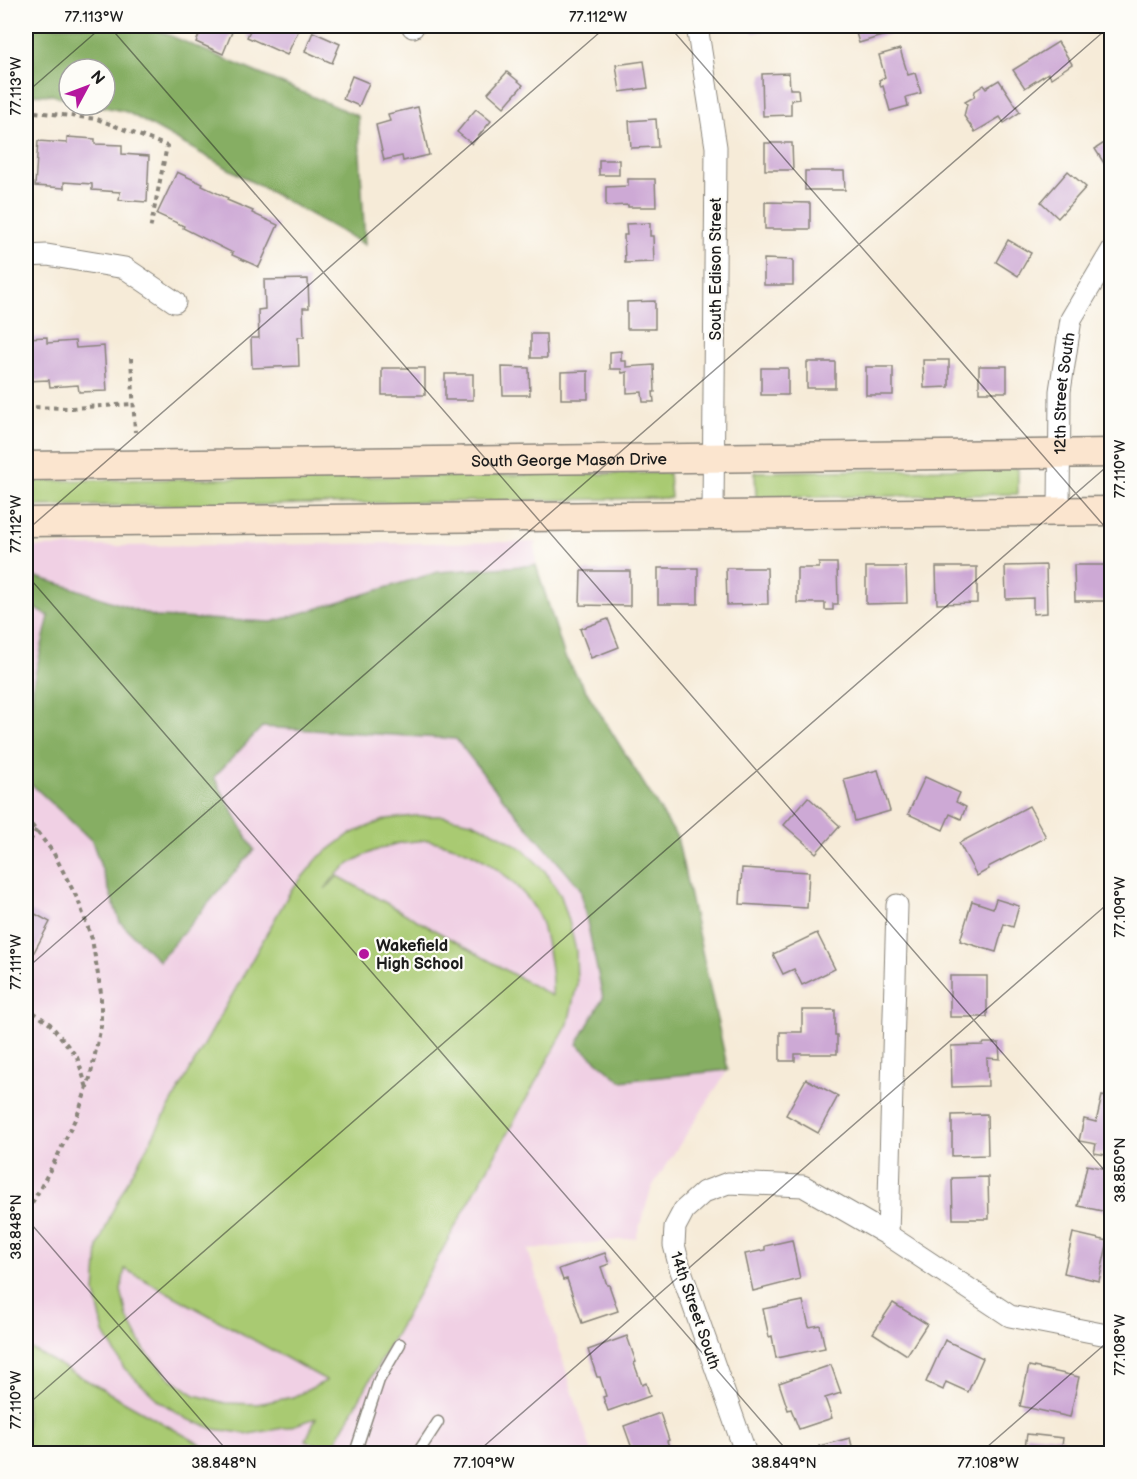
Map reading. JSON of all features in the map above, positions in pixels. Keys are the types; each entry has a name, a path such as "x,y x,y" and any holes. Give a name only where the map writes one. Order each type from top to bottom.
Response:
{"main road":[{"name":"South George Mason Drive","path":"26,466 1112,453"},
{"path":"26,522 203,518 1112,511"}],"street":[{"name":"South Edison Street","path":"697,26 716,147 712,513"},
{"name":"12th Street South","path":"1059,511 1060,391 1071,319 1112,250"},
{"path":"26,256 47,255 125,268 175,302"},
{"path":"888,1235 897,905"},
{"name":"14th Street South","path":"746,1454 680,1268 674,1245 675,1227 684,1210 704,1191 728,1183 804,1186 888,1235 1010,1316 1112,1336"}],"lane":[{"path":"368,1454 357,1447 379,1380 400,1344"},
{"path":"417,1454 438,1422"}],"path":[{"path":"26,111 97,119 167,146 150,230"},
{"path":"131,358 135,432"},
{"path":"26,407 71,408 133,404"},
{"path":"26,818 53,852 78,900 92,939 100,993 101,1026 90,1078 79,1111 26,1215"},
{"path":"26,849 36,830"},
{"path":"26,1007 50,1024 77,1057 87,1088"}],"shaded area":[{"name":"Wakefield High School","path":"535,542 536,565 565,657 677,837 728,1070 652,1187 636,1238 528,1250 592,1453 26,1453 26,547"}],"green space":[{"path":"26,26 148,26 358,116 365,245 127,112 117,110 117,57 57,57 57,96 26,94"},
{"path":"1018,468 1018,494 756,498 755,472"},
{"path":"669,473 671,498 255,505 26,506 26,481"},
{"path":"536,565 565,657 677,837 728,1070 621,1081 577,1044 603,998 580,888 495,789 456,739 262,727 214,777 254,850 159,961 120,922 92,841 27,780 33,683 49,616 26,604 26,574 156,617 272,622 438,572"},
{"path":"443,816 472,822 523,849 545,871 561,896 576,951 577,984 568,1024 330,1452 306,1440 316,1418 289,1427 249,1434 214,1429 187,1419 159,1401 124,1368 104,1333 95,1293 98,1247 125,1186 290,892 319,857 350,834 387,819","holes":["428,840 467,851 504,875 526,897 542,926 551,966 552,996 338,876 325,889 331,880 347,866 365,855 399,843","125,1269 326,1380 326,1381 293,1397 257,1404 225,1403 195,1395 168,1376 145,1351 127,1317 121,1290"]},
{"path":"26,1346 216,1453 26,1453"}],"building":[{"path":"203,26 234,27 223,54 196,42"},
{"path":"252,26 300,27 287,55 247,37"},
{"path":"751,26 781,26 753,33"},
{"path":"854,26 893,26 895,32 859,43"},
{"path":"313,32 340,44 332,63 305,51"},
{"path":"1058,42 1072,64 1051,78 1048,73 1025,88 1013,70"},
{"path":"900,49 908,75 915,73 921,93 906,97 908,106 890,111 879,80 885,77 879,55"},
{"path":"644,61 648,88 620,92 616,65"},
{"path":"507,72 523,85 504,107 488,93"},
{"path":"789,73 790,89 798,89 799,99 791,100 791,115 763,116 762,74"},
{"path":"352,76 369,83 359,106 343,99"},
{"path":"999,80 1020,112 1004,123 1000,117 975,132 964,116 967,104 965,102 974,97 975,91 984,85 986,88"},
{"path":"418,107 429,155 403,161 402,156 384,160 376,125 390,121 388,114"},
{"path":"476,109 491,121 472,144 457,132"},
{"path":"656,119 658,147 631,148 629,121"},
{"path":"67,137 95,139 95,144 122,145 122,154 149,156 147,202 119,200 120,192 92,190 92,184 64,182 64,188 35,186 38,141 67,143"},
{"path":"1112,138 1112,169 1109,171 1095,149"},
{"path":"765,143 792,143 793,170 765,170"},
{"path":"599,160 619,160 619,175 599,175"},
{"path":"805,171 844,171 845,190 805,190"},
{"path":"1068,171 1086,187 1058,218 1041,202"},
{"path":"177,172 278,225 259,267 232,255 233,253 183,228 184,226 157,214"},
{"path":"628,179 655,179 656,207 606,206 606,187 628,186"},
{"path":"765,202 810,203 810,229 765,229"},
{"path":"650,223 654,262 625,263 626,224"},
{"path":"1008,240 1031,253 1018,276 996,262"},
{"path":"764,259 793,260 793,285 764,285"},
{"path":"308,279 309,308 303,308 304,337 298,337 299,366 252,368 251,338 259,338 258,310 265,309 264,280"},
{"path":"655,301 655,329 627,329 627,302"},
{"path":"531,334 546,334 547,358 531,358"},
{"path":"47,337 47,343 75,341 76,348 104,346 107,391 79,392 78,385 50,387 49,380 26,381 26,338"},
{"path":"621,351 621,361 626,361 626,367 654,365 654,402 643,402 642,392 627,393 627,372 622,373 621,369 610,369 610,352"},
{"path":"923,360 949,360 949,387 924,388"},
{"path":"807,362 835,362 835,388 807,388"},
{"path":"979,366 1007,366 1007,392 979,392"},
{"path":"502,367 529,368 530,395 503,395"},
{"path":"866,367 893,367 893,395 866,395"},
{"path":"382,368 425,368 425,395 382,395"},
{"path":"761,368 788,368 788,395 761,395"},
{"path":"588,371 588,399 561,399 561,372"},
{"path":"445,374 473,374 473,400 445,400"},
{"path":"819,563 837,563 838,604 833,604 833,610 825,610 825,603 797,603 797,568 819,568"},
{"path":"1046,565 1047,613 1033,614 1033,598 1006,599 1005,566"},
{"path":"1074,565 1112,565 1112,601 1075,601"},
{"path":"866,567 906,567 907,603 866,604"},
{"path":"936,567 977,567 977,603 937,604"},
{"path":"658,568 698,568 698,604 658,604"},
{"path":"726,568 767,568 768,604 727,605"},
{"path":"581,571 630,571 630,606 580,605"},
{"path":"608,619 619,647 591,658 580,629"},
{"path":"878,770 890,811 855,821 844,779"},
{"path":"925,777 960,793 956,802 966,807 961,819 950,814 943,830 908,814"},
{"path":"808,797 840,826 816,853 784,825"},
{"path":"1029,806 1046,837 988,867 989,869 977,876 959,843"},
{"path":"742,868 809,872 807,908 740,904"},
{"path":"996,899 1019,906 1013,927 1004,924 996,952 960,941 972,901 993,908"},
{"path":"26,909 50,922 26,967"},
{"path":"817,933 835,969 802,985 794,969 783,974 773,954"},
{"path":"950,976 987,976 987,1017 950,1017"},
{"path":"802,1010 835,1010 837,1054 795,1054 795,1061 780,1061 780,1032 802,1032"},
{"path":"984,1043 999,1043 1000,1059 987,1058 988,1086 952,1087 951,1046 983,1045"},
{"path":"806,1079 838,1096 818,1133 786,1115"},
{"path":"1102,1096 1112,1098 1112,1156 1094,1153 1096,1144 1079,1141 1084,1119 1096,1122"},
{"path":"987,1114 988,1155 952,1156 952,1115"},
{"path":"1087,1165 1112,1170 1112,1213 1078,1206"},
{"path":"988,1177 989,1219 953,1219 952,1178"},
{"path":"1073,1233 1108,1241 1099,1281 1064,1273"},
{"path":"792,1240 800,1279 753,1291 745,1254 765,1250 765,1246"},
{"path":"605,1253 609,1264 601,1267 618,1311 582,1323 567,1279 563,1280 559,1269"},
{"path":"803,1301 809,1327 820,1325 825,1348 776,1358 763,1309"},
{"path":"893,1303 927,1324 907,1355 873,1333"},
{"path":"627,1336 642,1385 646,1383 650,1396 608,1411 600,1377 597,1377 588,1350"},
{"path":"945,1340 983,1358 968,1392 946,1382 943,1390 926,1382"},
{"path":"831,1365 841,1393 825,1398 832,1418 799,1429 791,1409 788,1410 779,1383"},
{"path":"1029,1366 1079,1377 1070,1417 1020,1406"},
{"path":"660,1413 672,1454 634,1454 624,1426"},
{"path":"1027,1434 1063,1438 1061,1454 1024,1454"},
{"path":"850,1438 854,1454 821,1454 819,1446"}],"place":[{"name":"Wakefield High School","path":"364,954"}]}
